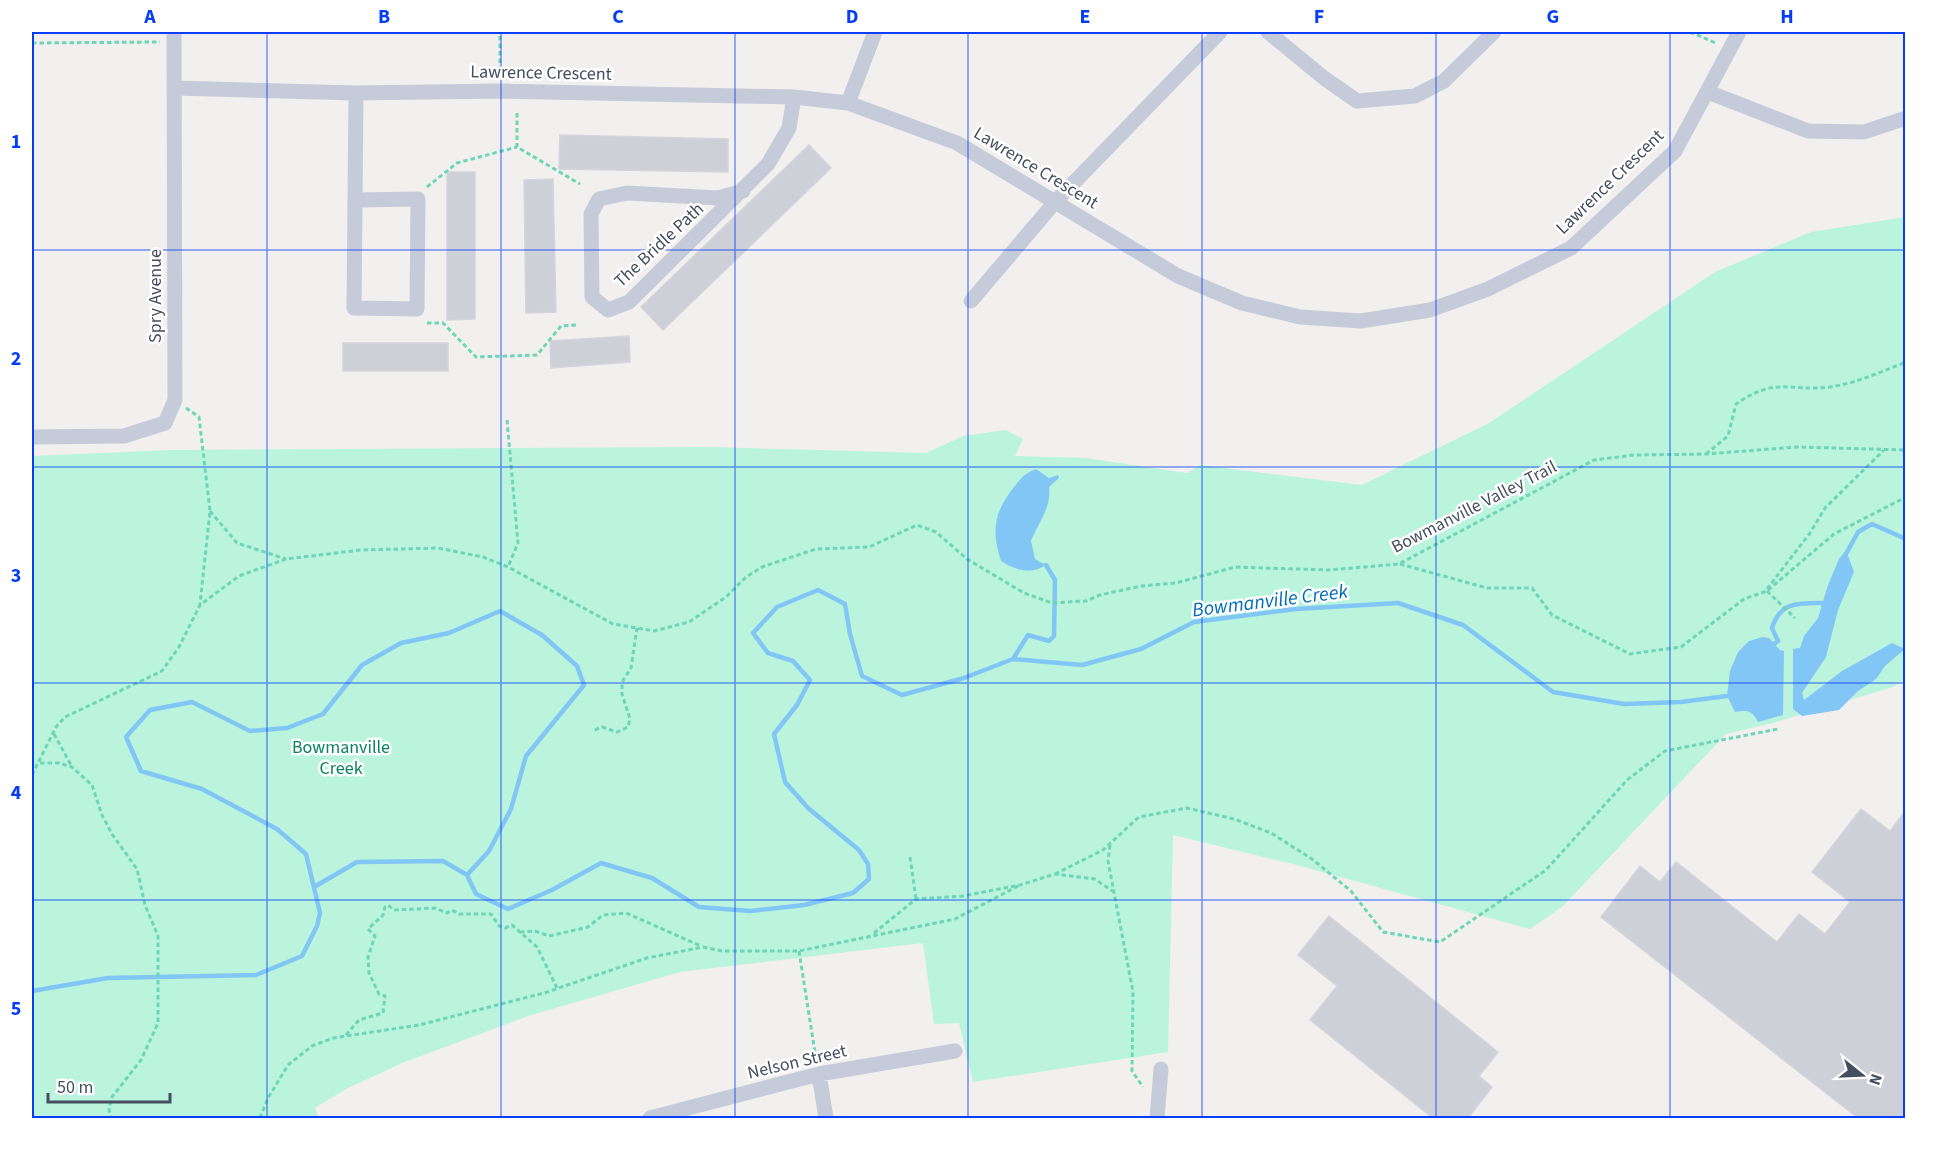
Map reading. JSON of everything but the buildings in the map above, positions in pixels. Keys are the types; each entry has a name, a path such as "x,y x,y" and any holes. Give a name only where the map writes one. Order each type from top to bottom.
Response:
{"street":[{"path":"848,103 875,32"},
{"path":"971,301 1055,202 1220,32"},
{"path":"1268,32 1324,78 1357,101 1415,96 1444,81 1494,32"},
{"name":"Lawrence Crescent","path":"174,88 356,93 500,91 794,97 848,103 957,143 1178,276 1242,303 1300,317 1361,321 1419,312 1488,289 1570,248 1675,151 1732,50 1739,32"},
{"name":"Spry Avenue","path":"174,37 175,400"},
{"path":"1708,92 1808,131 1864,132 1905,118"},
{"path":"356,93 354,308 417,309 417,200 356,201"},
{"name":"The Bridle Path","path":"743,191 718,198 627,194 599,199 591,214 592,297 609,310 629,302 743,191 768,164 789,128 794,97"},
{"path":"32,437 124,436 165,423 175,400"},
{"name":"Nelson Street","path":"650,1119 819,1074 956,1051"},
{"path":"1157,1114 1161,1069"},
{"path":"819,1074 826,1119"}],"path":[{"path":"500,32 500,91"},
{"path":"1690,32 1732,50"},
{"path":"32,43 174,37"},
{"path":"517,113 517,147"},
{"path":"426,187 457,163 517,147 580,184"},
{"path":"427,323 443,323 476,357 537,355 561,326 577,325"},
{"path":"1706,454 1728,436 1736,404 1757,390 1776,386 1830,387 1882,373 1905,362"},
{"path":"175,400 200,417 210,511 200,605"},
{"path":"507,420 518,543 508,567"},
{"name":"Bowmanville Valley Trail","path":"32,775 53,734 65,717 79,708 145,681 162,670 179,647 200,605 239,576 286,559 361,550 438,548 483,557 508,567 613,624 654,631 688,622 726,597 746,577 786,557 816,549 869,547 917,525 936,532 967,560 1024,593 1052,603 1086,601 1141,586 1176,583 1235,567 1328,570 1399,564 1594,460 1634,455 1706,454 1797,447 1905,450"},
{"path":"1767,591 1825,508 1884,450"},
{"path":"1399,564 1415,566 1487,588 1532,588 1552,615 1630,654 1681,647 1744,599 1767,591 1834,534 1905,496"},
{"path":"210,511 237,543 286,559"},
{"path":"1767,591 1795,618"},
{"path":"595,730 602,727 617,732 628,727 630,719 622,694 622,682 631,668 638,628"},
{"path":"873,934 916,899 963,896 1020,885 1055,874 1098,852 1139,817 1187,808 1234,819 1271,833 1312,859 1351,891 1383,932 1440,942 1546,870 1627,780 1665,751 1778,729"},
{"path":"53,734 72,766 92,785 102,816 137,869 145,905 158,936 159,1008 155,1035 141,1060 112,1098 109,1108 110,1119"},
{"path":"39,763 59,763 72,766"},
{"path":"1111,842 1108,849 1108,861 1133,992 1132,1071 1157,1114"},
{"path":"1098,852 1108,861"},
{"path":"910,857 916,899"},
{"path":"1055,874 1095,879 1114,892"},
{"path":"518,932 535,931 549,936 588,927 603,915 626,913 703,946 722,951 799,951 955,918 1020,885"},
{"path":"346,1035 359,1020 383,1013 386,1004 385,996 379,994 369,973 368,957 375,936 368,929 383,915 388,905 394,910 435,908 447,913 452,910 459,914 491,914 499,926 505,928 512,925 537,947 556,988"},
{"path":"260,1119 268,1098 288,1065 312,1046 346,1035 419,1025 604,975 647,958 703,946"},
{"path":"799,951 819,1074"}],"green space":[{"name":"Bowmanville Creek","path":"1905,217 1905,680 1893,687 1773,723 1726,734 1563,906 1530,929 1293,864 1173,835 1168,1052 973,1082 959,1023 934,1024 923,943 680,972 528,1016 402,1063 344,1090 315,1108 319,1118 32,1118 32,456 172,450 709,447 926,453 963,436 1006,430 1023,439 1015,456 1086,458 1187,473 1200,465 1362,485 1489,423 1715,272 1811,232"}],"water":[{"path":"1036,469 1049,478 1058,475 1059,478 1049,487 1046,508 1031,541 1035,559 1046,565 1029,571 1012,567 1001,561 995,531 998,513 1007,496 1024,476"},
{"path":"1846,550 1854,572 1838,610 1826,657 1802,693 1804,700 1842,671 1892,643 1905,649 1885,666 1876,679 1858,691 1839,710 1802,716 1793,709 1793,649 1800,648 1804,636 1818,618 1828,585 1839,559"},
{"path":"1763,637 1769,638 1780,650 1784,651 1783,715 1758,722 1749,712 1735,712 1727,696 1730,671 1738,652 1749,641"}],"waterway":[{"name":"Bowmanville Creek","path":"1846,554 1858,532 1872,524 1906,539"},
{"path":"1013,659 1028,635 1049,641 1054,636 1055,580 1046,565"},
{"name":"Bowmanville Creek","path":"32,991 108,978 256,975 302,956 317,926 320,913 306,854 277,829 202,789 141,771 126,737 150,710 192,702 250,731 287,728 323,714 362,665 401,643 449,633 500,611 542,635 577,666 584,685 526,756 511,809 489,851 467,875 476,894 508,909 552,890 601,863 652,878 699,907 750,911 804,905 853,893 869,879 868,864 859,850 808,808 785,782 774,734 797,705 810,680 793,661 768,653 753,633 777,607 818,590 845,604 850,634 862,676 902,695 964,678 1013,659 1082,665 1141,649 1194,622 1296,609 1398,603 1463,625 1553,692 1624,704 1681,702 1727,696"},
{"path":"1773,644 1778,641 1772,628 1775,619 1785,609 1805,603 1822,603 1825,606"},
{"name":"Bowmanville Creek","path":"314,887 357,862 443,861 467,875"}]}
